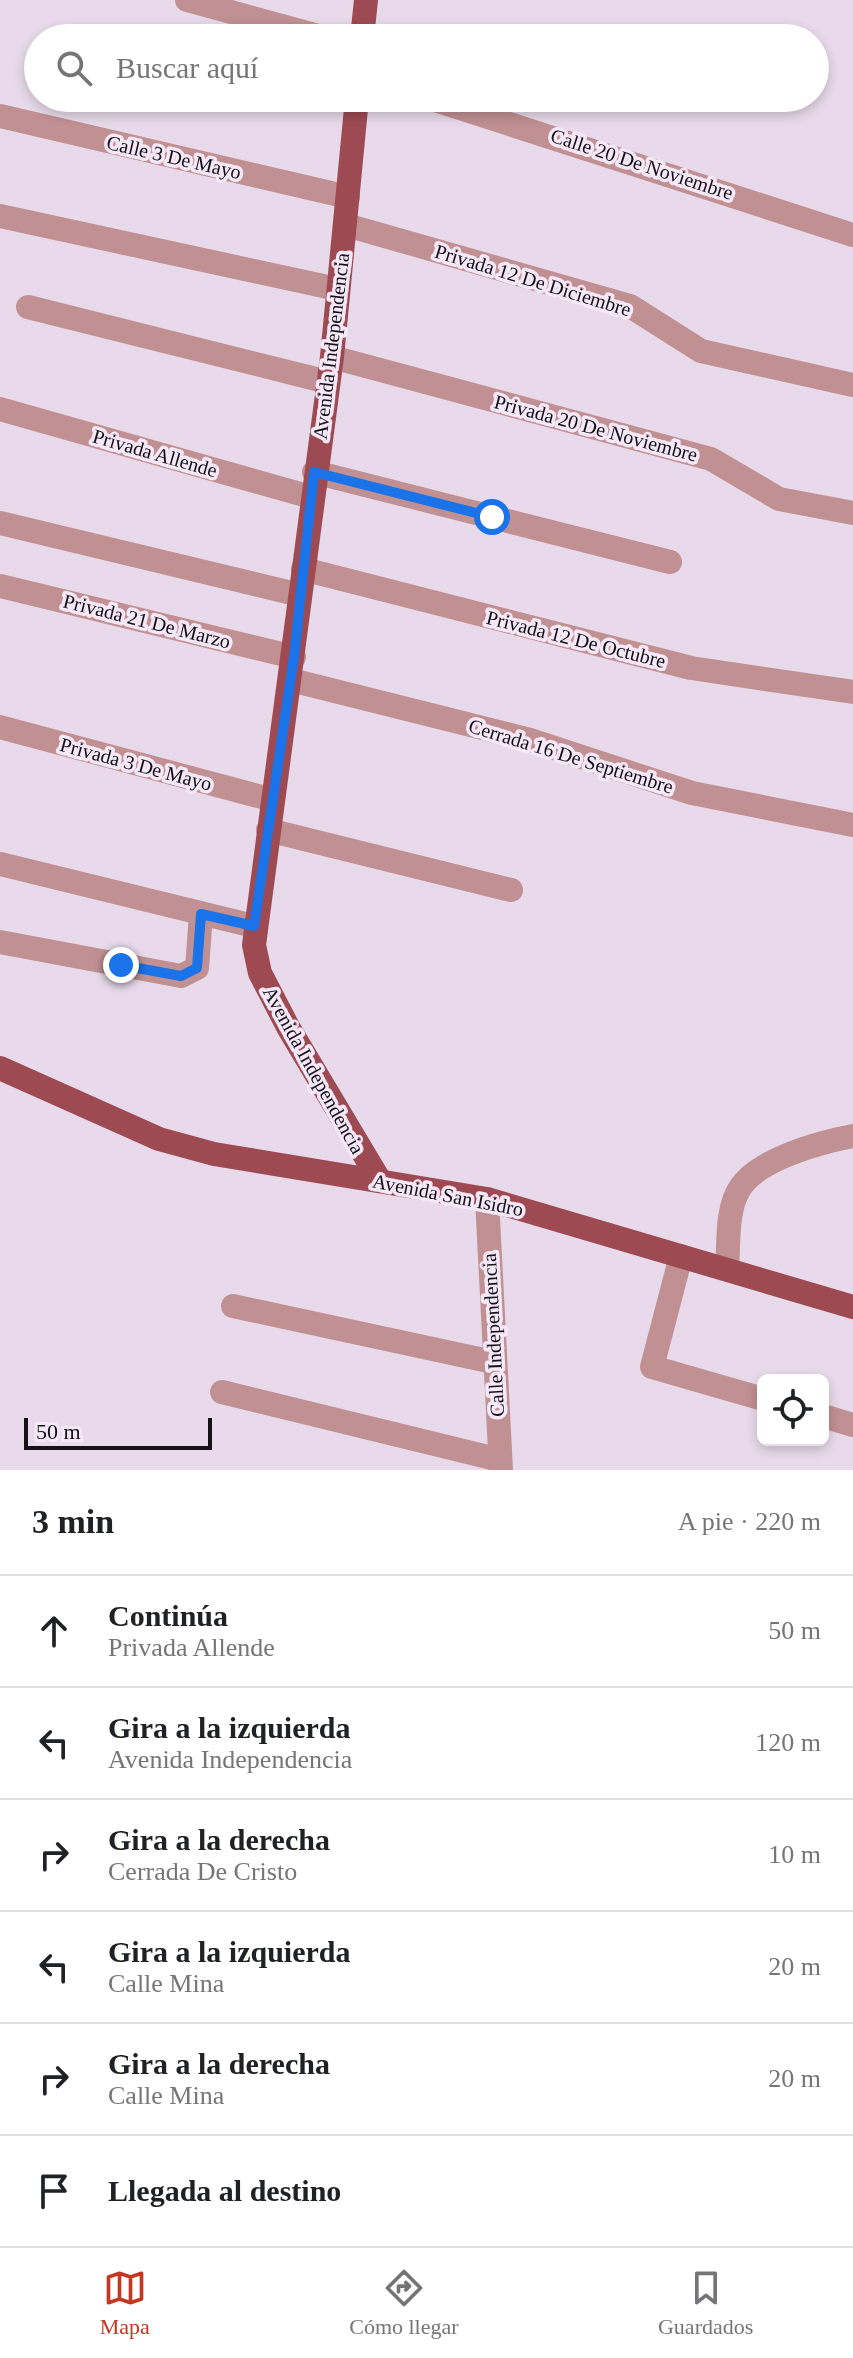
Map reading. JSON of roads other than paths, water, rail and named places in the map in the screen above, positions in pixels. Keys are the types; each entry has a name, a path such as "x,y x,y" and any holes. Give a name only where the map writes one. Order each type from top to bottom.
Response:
{"main road":[{"path":"363,24 366,0"},
{"name":"Avenida Independencia","path":"356,112 332,357 314,472 293,668 254,926 254,945 260,973 302,1052 380,1181"},
{"name":"Avenida San Isidro","path":"0,1068 159,1139 214,1154 487,1199 853,1307"}],"street":[{"path":"187,0 275,24"},
{"name":"Calle 20 De Noviembre","path":"472,112 853,235"},
{"name":"Calle 3 De Mayo","path":"0,116 348,197"},
{"path":"0,216 337,289"},
{"name":"Privada 12 De Diciembre","path":"346,225 630,306 701,351 853,385"},
{"path":"28,307 328,382"},
{"name":"Privada 20 De Noviembre","path":"332,357 711,459 779,499 853,513"},
{"name":"Privada Allende","path":"0,409 311,497"},
{"path":"314,472 670,562"},
{"path":"0,523 300,595"},
{"name":"Privada 12 De Octubre","path":"303,569 691,668 853,692"},
{"name":"Privada 21 De Marzo","path":"0,586 293,668"},
{"name":"Cerrada 16 De Septiembre","path":"293,668 692,793 853,825"},
{"name":"Privada 3 De Mayo","path":"0,727 273,800"},
{"path":"268,830 511,890"},
{"path":"0,864 254,926"},
{"path":"0,942 181,976 197,968 201,914"},
{"path":"727,1269 732,1209 739,1189 754,1172 821,1142 853,1136"},
{"name":"Calle Independencia","path":"487,1199 493,1362 501,1465"},
{"path":"681,1256 652,1367 757,1397"},
{"path":"233,1306 493,1362"},
{"path":"222,1392 501,1465"},
{"path":"829,1418 853,1425"}]}
